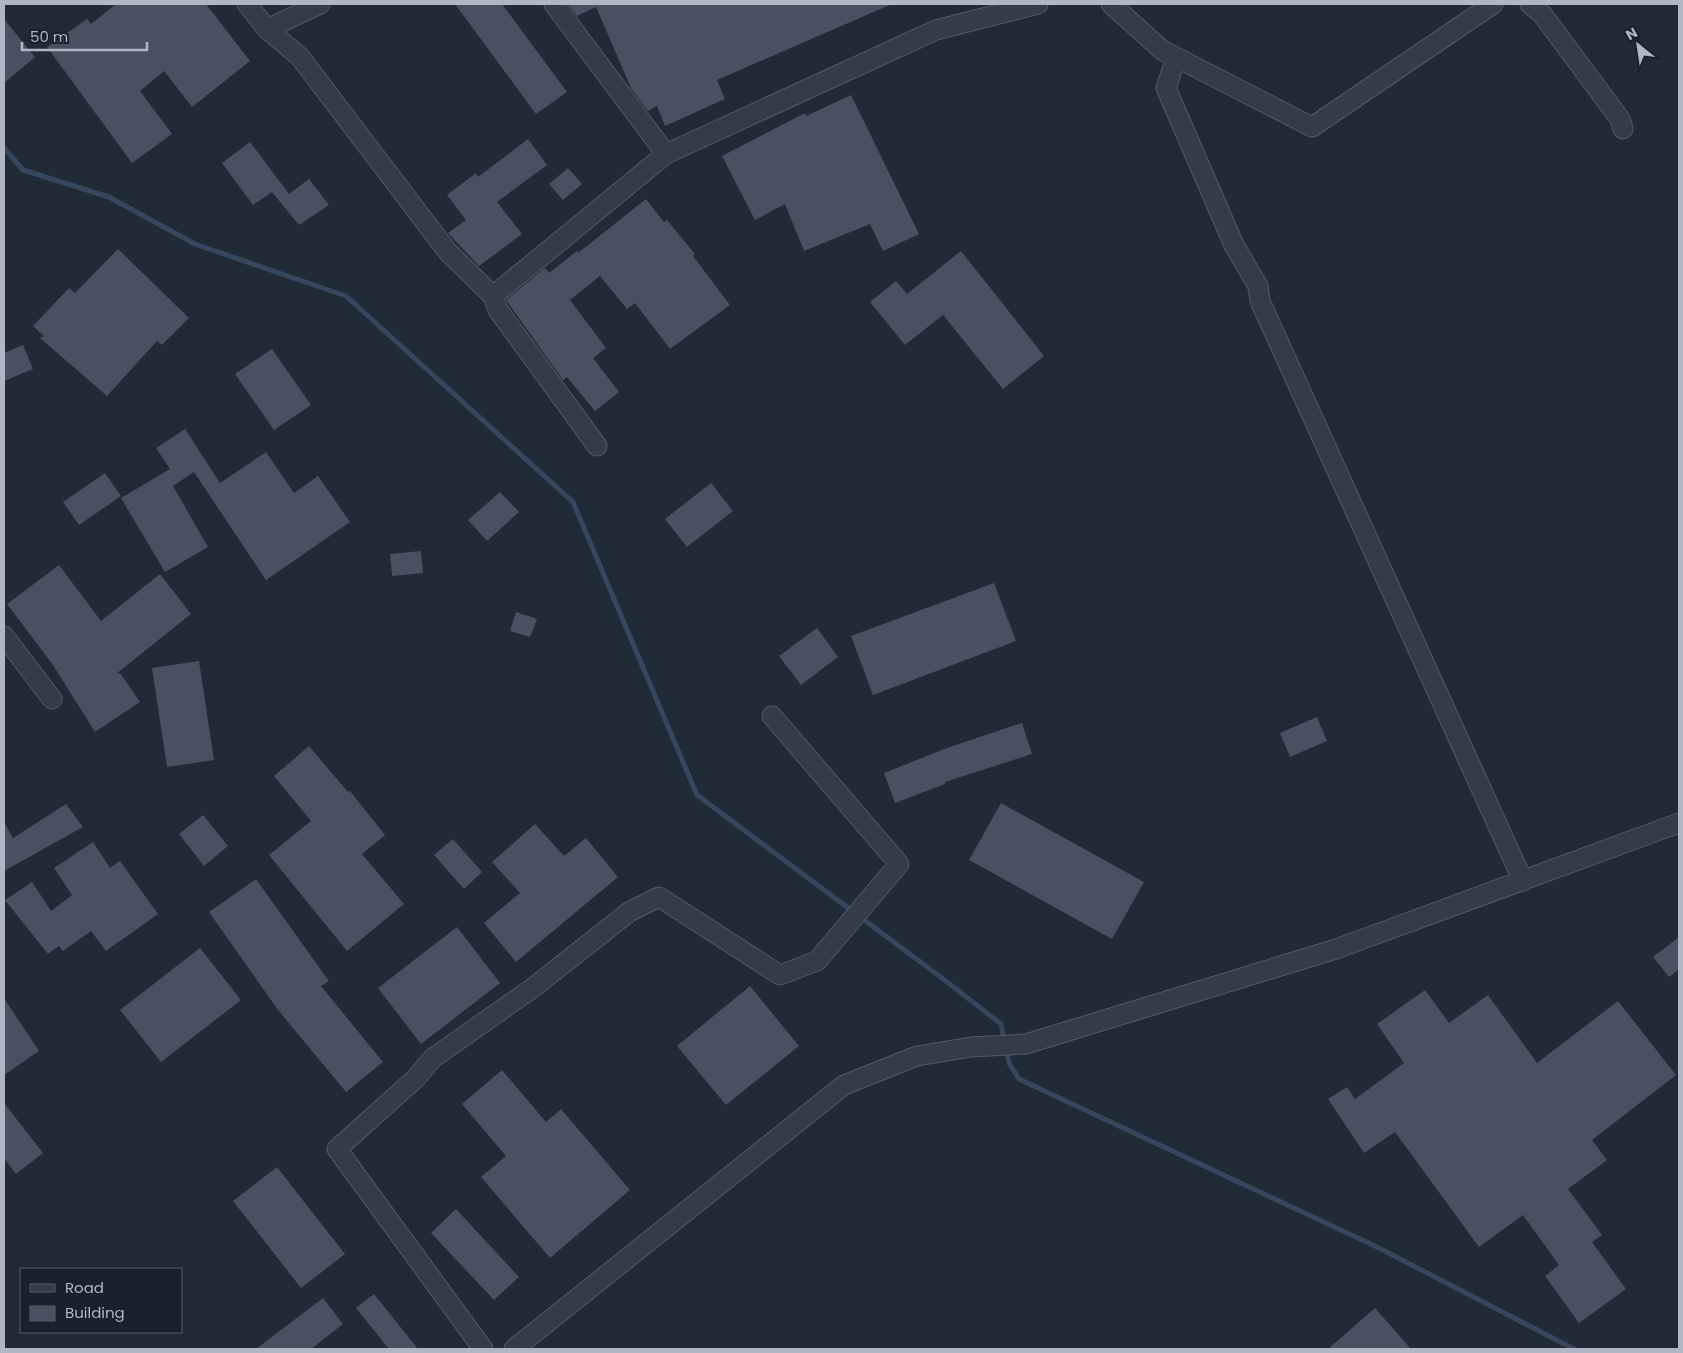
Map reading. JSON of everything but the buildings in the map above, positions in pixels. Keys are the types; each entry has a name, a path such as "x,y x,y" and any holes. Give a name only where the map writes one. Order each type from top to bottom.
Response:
{"street":[{"path":"247,4 267,29 300,57 448,252 493,296 498,310 597,446"},
{"path":"267,29 320,4"},
{"path":"554,4 666,154"},
{"path":"493,296 666,154 936,30 1038,4"},
{"path":"1111,4 1162,50 1312,127 1493,4"},
{"path":"1530,4 1542,14 1620,118 1623,130"},
{"path":"1176,58 1166,88 1234,245 1258,286 1260,301 1522,881"},
{"path":"4,636 52,699"},
{"path":"483,1349 337,1149 414,1079 433,1058 534,987 629,912 659,897 780,975 817,962 899,864 772,716"},
{"path":"514,1349 844,1085 917,1056 971,1047 1026,1044 1336,949 1679,823"}],"waterway":[{"path":"4,148 23,170 109,197 195,244 346,296 573,502 697,795 1001,1024 1009,1063 1019,1079 1377,1247 1574,1349"}]}
